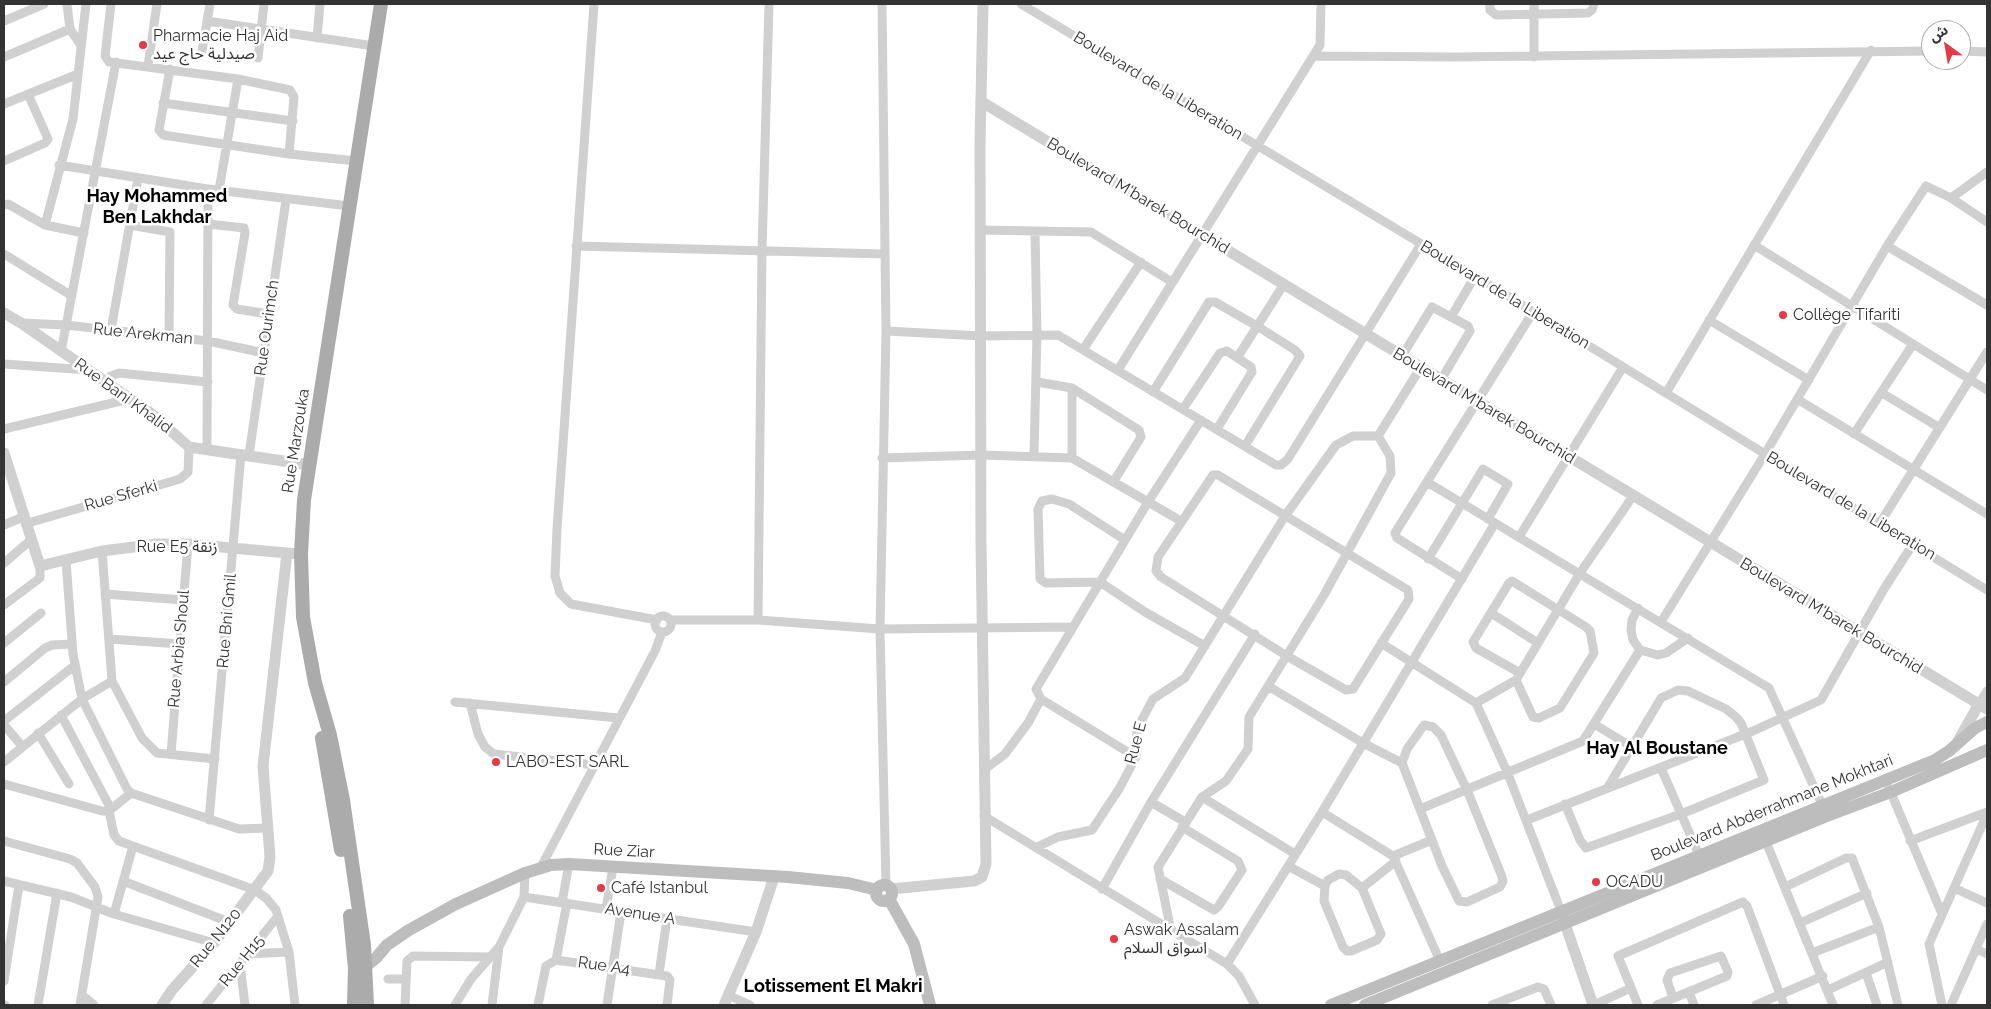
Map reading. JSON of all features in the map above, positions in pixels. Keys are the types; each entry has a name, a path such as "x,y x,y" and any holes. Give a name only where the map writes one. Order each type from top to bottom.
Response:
{"main road":[{"name":"Rue Marzouka","path":"315,683 303,617 301,554 304,500 381,4"},
{"path":"315,683 340,779 336,816 359,945"},
{"path":"315,683 314,694 338,800 359,945 360,967 367,1005"},
{"path":"1958,741 1975,728 1987,722"},
{"name":"Boulevard Abderrahmane Mokhtari","path":"1331,1005 1354,1001 1440,961 1562,918 1825,811 1886,780 1935,760 1949,751 1958,741"},
{"name":"Boulevard Abderrahmane Mokhtari","path":"1825,811 1891,792 1987,750"},
{"name":"Boulevard Abderrahmane Mokhtari","path":"1365,1005 1699,855 1764,836"},
{"name":"Rue Ziar","path":"360,967 376,958 387,945 456,904 540,867 569,864 774,877 842,882 886,891"},
{"path":"886,891 914,944 930,1005"},
{"path":"359,945 387,945"},
{"path":"354,1005 360,967"}],"street":[{"path":"4,21 44,4"},
{"path":"67,4 70,29 80,44"},
{"path":"45,225 59,165 73,119 86,4"},
{"path":"111,4 105,56 112,62 238,79 290,90 294,98 289,154"},
{"path":"148,66 156,4"},
{"path":"202,51 210,4"},
{"path":"258,58 264,4"},
{"path":"317,38 320,4"},
{"path":"594,4 557,529 555,576 557,586 563,598 576,606 657,620 664,616 670,620 758,620 880,629 1072,627"},
{"path":"758,620 762,251 769,4"},
{"path":"882,4 886,331 880,629 886,891 967,882 980,878 986,864 984,816 982,455 982,4"},
{"name":"Boulevard de la Liberation","path":"1021,4 1475,276 1987,590"},
{"path":"1118,370 1313,56 1321,41 1321,4"},
{"path":"1490,4 1490,10 1496,15 1534,8 1588,13 1592,10 1594,4"},
{"path":"1534,8 1534,57"},
{"path":"207,21 374,46"},
{"path":"4,57 70,29"},
{"path":"1313,56 1534,57 1871,50 1921,51"},
{"path":"1666,393 1871,50"},
{"path":"1971,51 1987,52"},
{"path":"61,352 96,170 112,62"},
{"path":"170,69 160,130 167,136 289,154 356,161"},
{"path":"4,104 78,74"},
{"path":"219,190 238,79"},
{"path":"4,161 48,139 28,94"},
{"name":"Boulevard M'barek Bourchid","path":"982,102 1203,234 1569,458 1983,706"},
{"path":"163,103 293,121"},
{"path":"59,165 208,189 286,200 349,206"},
{"path":"1951,198 1987,172"},
{"path":"111,330 138,178"},
{"path":"1661,622 1765,454 1887,246 1926,186 1951,198 1987,222"},
{"path":"207,450 208,189"},
{"name":"Rue Ourimch","path":"245,455 264,353 268,314 286,200"},
{"path":"4,205 8,204 45,225 84,233"},
{"path":"208,224 244,228 246,233 233,305 237,309 268,314"},
{"path":"130,225 170,232 169,337"},
{"path":"981,230 1091,232 1172,282"},
{"path":"1034,455 1037,382 1035,232"},
{"path":"886,331 982,336 1037,333 1058,335 1084,348 1153,392 1276,465 1285,464 1421,244"},
{"path":"1754,245 1987,390"},
{"path":"576,246 884,254"},
{"path":"1887,246 1987,305"},
{"path":"4,254 72,296"},
{"path":"1084,348 1141,262"},
{"path":"1451,316 1475,276"},
{"path":"1237,358 1284,284"},
{"path":"1153,392 1209,302 1214,302 1257,326 1296,350 1300,356 1245,446"},
{"path":"1402,356 1430,309 1435,307 1468,326 1470,332 1441,380"},
{"path":"1462,579 1397,538 1394,534 1533,312"},
{"name":"Rue Bani Khalid","path":"4,313 129,399 169,428 189,447"},
{"path":"1709,320 1809,380"},
{"name":"Rue Arekman","path":"21,323 111,330 208,341 264,353"},
{"path":"1854,434 1913,344"},
{"path":"1183,409 1220,353 1225,351 1237,358 1251,367 1252,372 1217,429"},
{"path":"1880,523 1987,352"},
{"path":"4,364 88,370"},
{"path":"1519,537 1624,367"},
{"path":"1171,931 1158,867 1202,797 1226,781 1247,752 1249,717 1287,656 1391,473 1390,456 1378,436 1421,368"},
{"path":"110,386 111,376 119,373 208,382"},
{"path":"1037,382 1072,388 1140,432 1139,441 1114,481"},
{"path":"1072,388 1072,458"},
{"path":"1882,393 1940,428"},
{"path":"4,429 129,399"},
{"path":"1797,399 1987,514"},
{"path":"1136,757 1041,699 1036,693 1037,686 1148,502 1201,420"},
{"name":"Rue E","path":"1037,847 1058,837 1092,830 1119,789 1136,757 1137,729 1152,699 1185,678 1285,516 1336,445 1353,436 1378,436"},
{"path":"189,447 310,465"},
{"name":"Rue Sferki","path":"4,525 180,479 188,472 189,447"},
{"path":"4,453 7,474 26,519 40,570 38,580 4,605"},
{"name":"Rue Bni Gmil","path":"209,820 233,548 245,455"},
{"path":"882,458 982,455 1034,455 1072,458 1181,521"},
{"path":"1227,964 1322,812 1462,579 1508,487 1506,481 1482,470 1428,558"},
{"path":"1214,474 1285,516 1406,588 1410,593 1409,599 1382,643 1350,690 1346,690 1287,656 1256,634 1160,577 1156,571 1158,557 1209,478 1214,474"},
{"path":"1427,482 1769,688 1825,811"},
{"path":"1476,703 1518,676 1580,573 1633,496"},
{"path":"1125,540 1069,504 1052,499 1044,500 1039,503 1040,580 1046,583 1100,582 1145,612 1206,646"},
{"path":"4,563 32,540"},
{"name":"Rue E5 زنقة","path":"40,570 66,561 134,546 188,544 286,553"},
{"name":"Rue Arbia Shoul","path":"171,754 188,544"},
{"path":"1527,820 1745,734 1821,700 1914,544"},
{"path":"102,552 112,681 147,745 157,753 215,759"},
{"path":"66,561 74,666 82,699 124,783 131,793 239,829 267,828 262,774 286,553 301,554"},
{"path":"1512,581 1590,631 1593,655 1560,708 1539,718 1533,717 1518,676 1474,645 1473,642 1491,613 1512,581"},
{"path":"105,594 183,600"},
{"path":"1638,608 1632,620 1631,630 1633,640 1640,650 1658,655 1666,653 1688,638"},
{"path":"4,643 40,613"},
{"path":"1491,613 1538,643"},
{"path":"657,620 656,626 662,632"},
{"path":"540,867 655,651 662,632 670,628 670,620"},
{"path":"1102,889 1151,802 1256,634"},
{"path":"109,639 180,644"},
{"path":"1382,643 1476,703 1527,820 1593,1005 1631,988"},
{"path":"4,682 45,648 52,645 72,644"},
{"path":"1420,809 1508,774 1583,741 1640,650"},
{"path":"4,721 74,666"},
{"path":"4,762 82,699 112,681"},
{"path":"1268,686 1363,743 1402,763 1432,840 1459,901 1467,902 1502,885 1501,874 1444,739 1429,725 1421,728 1402,763"},
{"path":"1565,804 1580,840 1586,848 1681,814 1764,780 1741,723 1726,710 1688,691 1678,690 1661,698 1608,787"},
{"path":"1983,706 1987,691"},
{"path":"984,770 1005,754 1028,723 1041,699"},
{"path":"455,702 618,718"},
{"path":"470,703 478,734 485,747 494,754 595,766"},
{"name":"Boulevard Abderrahmane Mokhtari","path":"1958,741 1983,706"},
{"path":"61,715 110,810 116,838 133,846 255,890 274,906 289,952 295,1005"},
{"path":"1594,724 1632,747"},
{"path":"4,725 22,746"},
{"path":"38,733 69,784"},
{"path":"1660,768 1699,855"},
{"path":"1886,780 1942,914"},
{"path":"4,784 99,810 110,810 131,793"},
{"path":"1202,797 1295,854"},
{"path":"1151,802 1238,861 1242,870 1218,907 1214,910 1160,879"},
{"path":"1322,812 1394,859 1440,961"},
{"path":"1910,841 1987,813"},
{"path":"1942,1005 1929,950 1930,939 1987,813"},
{"path":"984,816 1227,964 1239,976 1255,1005"},
{"name":"Rue N120","path":"163,1003 214,943 268,871 270,858 267,828"},
{"path":"1764,836 1833,1005"},
{"path":"1362,888 1394,859 1432,840"},
{"path":"4,841 60,856 78,863 95,887 98,897 97,907 80,1005"},
{"path":"114,914 133,846"},
{"path":"1785,887 1846,858 1850,857 1854,860 1879,926 1898,1005"},
{"path":"556,960 569,864"},
{"path":"1288,866 1325,886"},
{"path":"606,909 613,867"},
{"path":"455,1005 471,979 499,946 524,897 525,873"},
{"path":"1339,874 1346,875 1362,888 1381,936 1362,947 1347,951 1324,901 1325,886 1328,880 1339,874"},
{"path":"750,1005 726,1000 756,932 774,877"},
{"path":"4,881 58,893 114,914 214,943"},
{"path":"123,881 229,922"},
{"path":"4,981 19,885"},
{"path":"1954,888 1987,903"},
{"path":"38,1005 58,893"},
{"path":"1800,922 1867,893"},
{"name":"Avenue A","path":"524,897 756,932"},
{"path":"1638,1005 1618,958 1620,954 1743,902 1747,906 1782,995 1784,1005"},
{"path":"607,1005 621,912"},
{"name":"Rue H15","path":"206,1005 278,916"},
{"path":"667,918 662,974 670,979 667,1005"},
{"path":"1951,1005 1987,924"},
{"path":"1812,953 1879,926"},
{"path":"492,1005 499,946"},
{"path":"1976,949 1987,954"},
{"path":"247,954 289,952"},
{"path":"405,1005 406,961 413,956 491,957"},
{"path":"1658,1005 1727,976 1728,972 1722,956 1670,973 1667,980 1673,998"},
{"name":"Rue A4","path":"538,1005 546,966 548,963 556,960 662,974"},
{"path":"1828,990 1888,962"},
{"path":"240,964 245,1005"},
{"path":"1866,973 1877,1005"},
{"path":"1756,1005 1822,976"},
{"path":"388,979 406,979"},
{"path":"1492,1005 1538,987 1544,989 1551,1005"},
{"path":"1689,992 1694,1005"},
{"path":"82,995 94,1005"}],"place":[{"name":"Pharmacie Haj Aid صيدلية حاج عيد","path":"143,45"},
{"name":"Collège Tifariti","path":"1783,315"},
{"name":"LABO-EST SARL","path":"496,762"},
{"name":"OCADU","path":"1596,882"},
{"name":"Café Istanbul","path":"601,888"},
{"name":"Aswak Assalam اسواق السلام","path":"1114,939"}],"district":[{"name":"Hay Mohammed Ben Lakhdar","path":"157,207"},
{"name":"Hay Al Boustane","path":"1657,749"},
{"name":"Lotissement El Makri","path":"833,987"}]}
